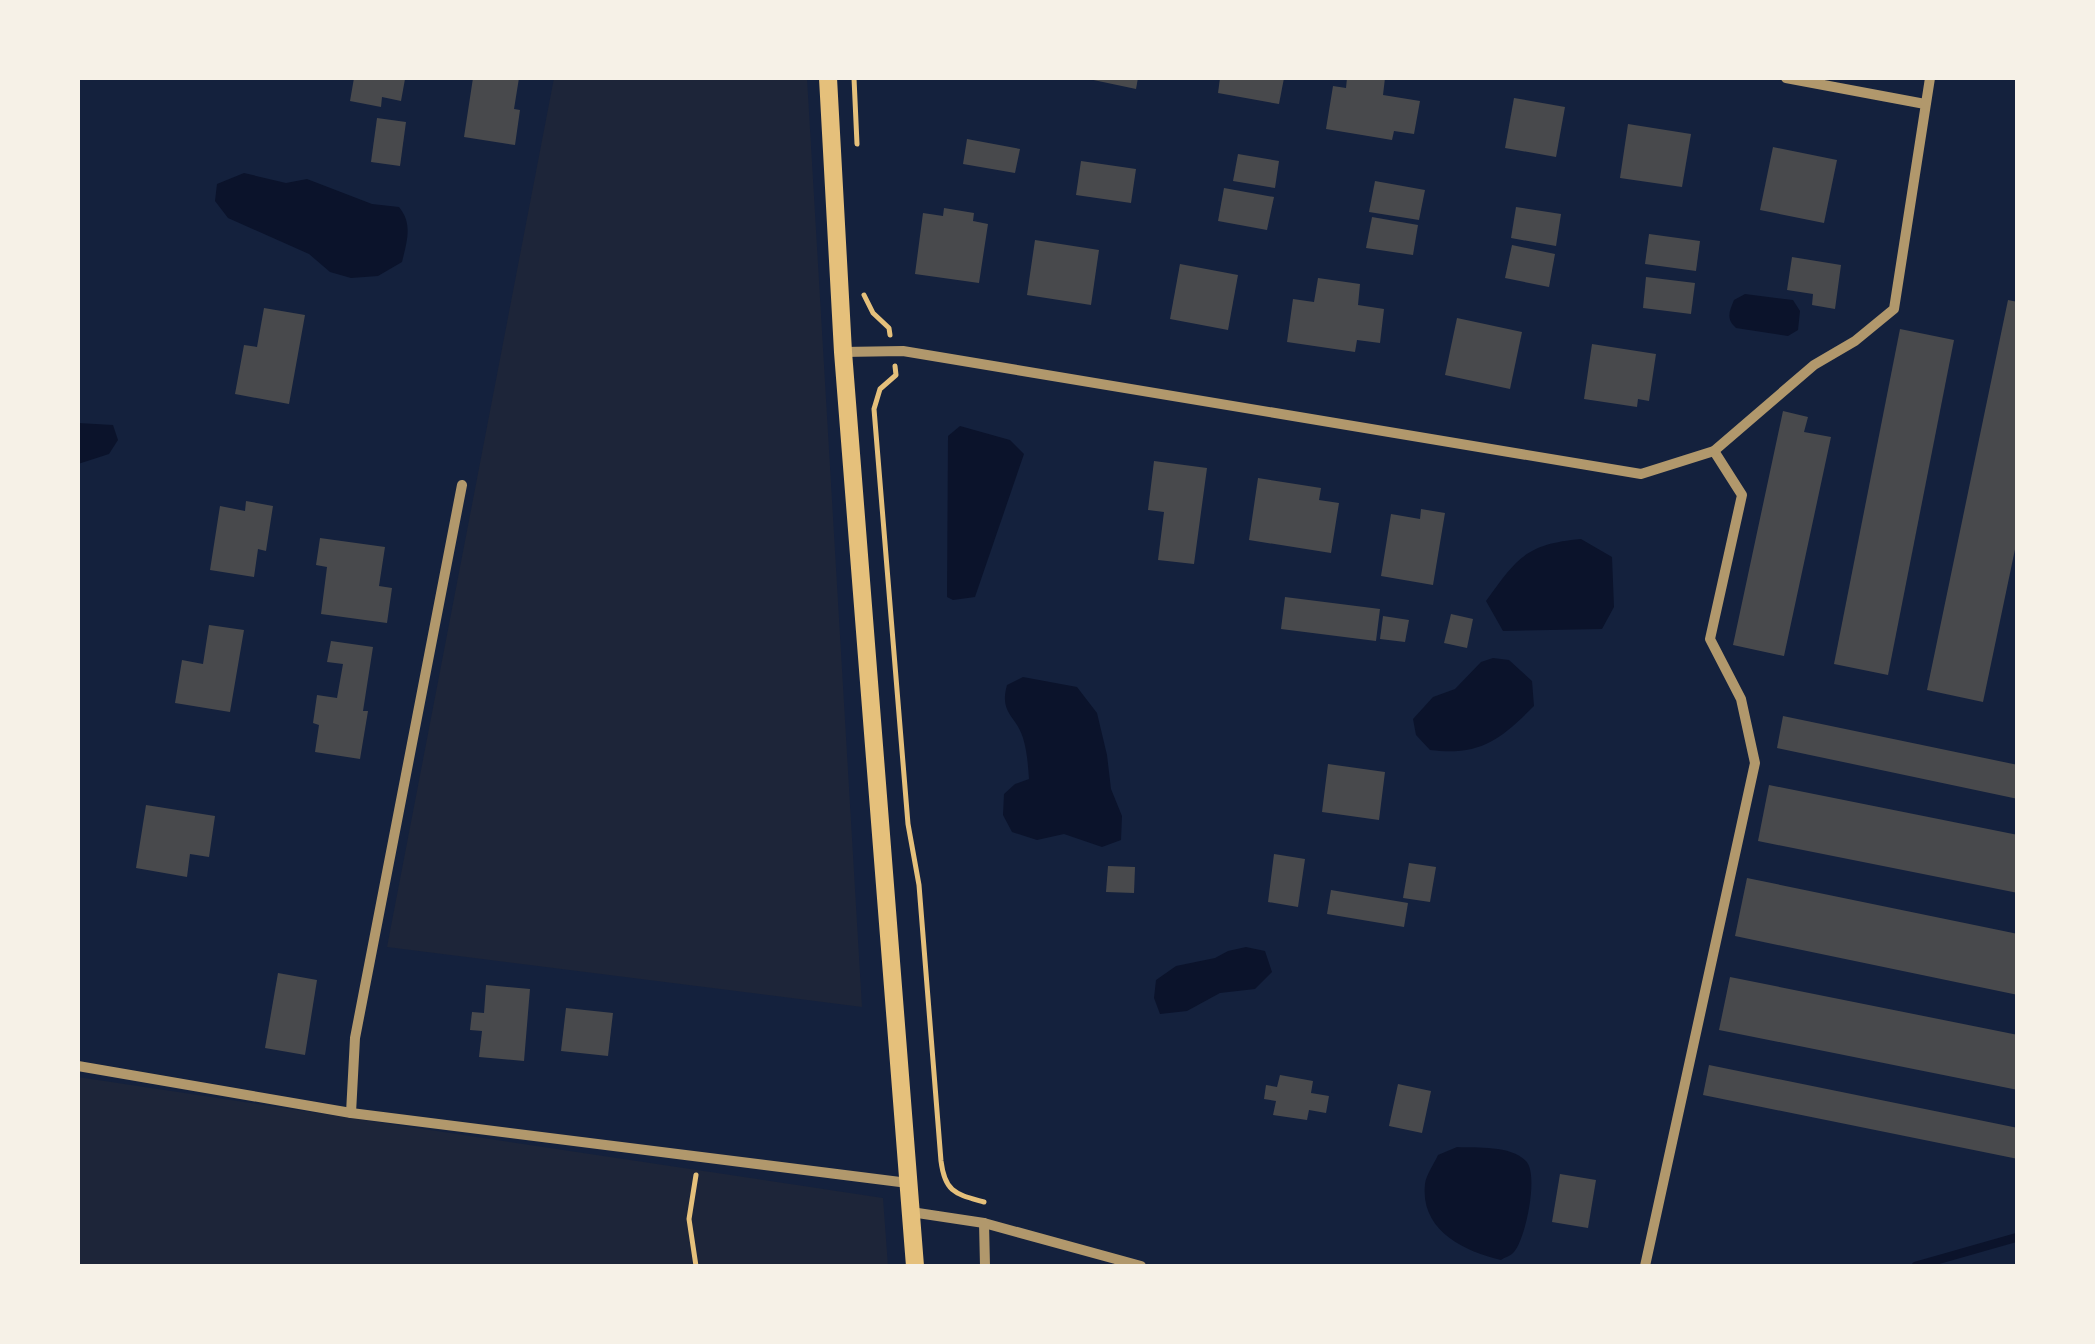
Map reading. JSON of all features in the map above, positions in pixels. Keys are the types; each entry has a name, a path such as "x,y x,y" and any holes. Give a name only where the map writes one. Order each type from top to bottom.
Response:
{"main road":[{"path":"828,78 843,352 916,1266"}],"street":[{"path":"1786,78 1926,104"},
{"path":"843,352 892,351 1641,474 1714,451 1814,364 1855,341 1894,309 1930,78"},
{"path":"1645,1266 1755,763 1741,699 1710,639 1742,494 1714,451"},
{"path":"351,1113 355,1038 462,485"},
{"path":"78,1066 351,1113 908,1183"},
{"path":"911,1212 984,1223 1141,1266"},
{"path":"984,1223 985,1266"}],"path":[{"path":"854,78 858,156"},
{"path":"864,295 873,314 889,328 896,374 880,389 874,409 908,824 920,885 940,1161 943,1180 952,1191 998,1205"},
{"path":"696,1266 689,1220 698,1157"}],"shaded area":[{"path":"554,78 807,78 862,1007 387,947"},
{"path":"244,173 286,183 307,179 372,204 399,207 407,226 402,262 378,276 351,278 330,272 309,254 228,218 215,201 217,184"},
{"path":"1745,294 1793,300 1800,311 1798,330 1788,336 1736,328 1730,312 1734,300"},
{"path":"78,423 113,425 118,440 109,454 78,464"},
{"path":"960,426 1010,440 1024,454 975,597 953,600 947,597 948,436"},
{"path":"1581,539 1612,557 1614,607 1602,629 1503,631 1486,601 1506,574 1535,549"},
{"path":"1493,658 1509,660 1532,681 1534,706 1488,743 1463,750 1430,750 1416,735 1413,719 1433,697 1455,689 1481,662"},
{"path":"1023,677 1077,687 1097,713 1111,789 1122,816 1121,840 1102,847 1064,834 1037,840 1012,832 1003,815 1004,794 1029,779 1023,738 1007,708 1005,695 1007,685"},
{"path":"1246,947 1265,951 1272,972 1255,989 1220,993 1187,1011 1160,1014 1154,998 1156,980 1176,966"},
{"path":"78,1077 883,1198 888,1266 78,1266"},
{"path":"1457,1147 1511,1152 1530,1168 1531,1192 1523,1234 1514,1252 1501,1260 1459,1244 1429,1214 1425,1200 1427,1177 1438,1155"}],"building":[{"path":"354,78 405,79 401,101 382,97 381,107 350,101"},
{"path":"473,78 519,78 514,109 520,110 515,145 464,137"},
{"path":"1084,78 1138,78 1136,89"},
{"path":"1220,78 1284,78 1279,104 1218,93"},
{"path":"1347,78 1385,78 1383,95 1420,101 1414,134 1394,131 1392,140 1326,129 1333,86 1346,88"},
{"path":"1514,98 1565,107 1556,157 1505,148"},
{"path":"377,118 406,122 400,166 371,162"},
{"path":"1628,124 1691,134 1682,187 1620,178"},
{"path":"967,139 1020,149 1015,173 963,164"},
{"path":"1773,147 1837,160 1824,223 1760,210"},
{"path":"1238,154 1279,161 1275,188 1233,181"},
{"path":"1081,161 1136,169 1131,203 1076,195"},
{"path":"1375,181 1425,190 1419,220 1369,212"},
{"path":"1224,188 1274,197 1267,230 1218,221"},
{"path":"1516,207 1561,214 1556,246 1511,238"},
{"path":"944,208 974,213 973,221 988,224 979,283 915,274 923,213 943,216"},
{"path":"1372,217 1418,225 1413,255 1366,248"},
{"path":"1649,234 1700,241 1696,271 1645,264"},
{"path":"1035,240 1099,250 1091,305 1027,295"},
{"path":"1512,245 1555,254 1549,287 1505,278"},
{"path":"1792,257 1841,265 1835,309 1812,305 1813,294 1787,290"},
{"path":"1180,264 1238,275 1228,330 1170,319"},
{"path":"1646,277 1695,283 1691,314 1643,308"},
{"path":"1318,278 1360,284 1358,305 1384,309 1380,343 1357,340 1355,352 1287,342 1293,299 1314,302"},
{"path":"2008,300 2018,302 2018,535 1983,702 1927,690"},
{"path":"264,308 305,315 289,404 235,394 244,345 257,347"},
{"path":"1457,318 1522,332 1510,389 1445,375"},
{"path":"1900,329 1954,340 1888,675 1834,664"},
{"path":"1592,344 1656,354 1649,401 1638,399 1637,407 1584,399"},
{"path":"1783,411 1808,417 1804,432 1831,437 1784,656 1733,645"},
{"path":"1154,461 1207,468 1194,564 1158,560 1164,512 1148,510"},
{"path":"1258,478 1321,488 1319,500 1339,503 1331,553 1249,540"},
{"path":"246,501 273,506 266,551 258,549 254,577 210,570 220,506 245,511"},
{"path":"1421,509 1445,513 1433,585 1381,576 1391,514 1420,519"},
{"path":"320,538 385,547 379,586 392,588 387,623 321,614 327,567 316,565"},
{"path":"1285,597 1380,609 1376,641 1281,629"},
{"path":"1451,614 1473,619 1467,648 1444,643"},
{"path":"1383,616 1409,620 1405,642 1380,639"},
{"path":"209,625 244,630 230,712 175,703 182,660 203,664"},
{"path":"331,641 373,647 360,759 315,752 319,725 313,723 317,695 337,698 343,664 327,662"},
{"path":"1783,716 2018,765 2018,799 1777,748"},
{"path":"1328,764 1385,772 1379,820 1322,812"},
{"path":"1769,785 2018,835 2018,893 1758,841"},
{"path":"146,805 215,816 209,857 190,854 187,877 136,868"},
{"path":"1274,854 1305,859 1298,907 1268,902"},
{"path":"1409,863 1436,867 1430,902 1403,898"},
{"path":"1108,866 1135,867 1134,893 1106,892"},
{"path":"1747,878 2018,934 2018,995 1735,936"},
{"path":"1331,890 1408,903 1404,927 1327,914"},
{"path":"278,973 317,980 305,1055 265,1048"},
{"path":"1730,977 2018,1035 2018,1090 1719,1030"},
{"path":"486,985 530,989 524,1061 479,1057 482,1031 470,1030 472,1012 484,1013"},
{"path":"566,1008 613,1013 608,1056 561,1051"},
{"path":"1709,1065 2018,1128 2018,1159 1703,1095"},
{"path":"1280,1075 1313,1081 1311,1093 1329,1096 1326,1113 1309,1110 1307,1120 1273,1115 1276,1101 1264,1099 1266,1085 1277,1087"},
{"path":"1398,1084 1431,1091 1422,1133 1389,1126"},
{"path":"1560,1174 1596,1180 1588,1228 1552,1222"}],"waterway":[{"path":"1916,1266 2018,1237"}]}
